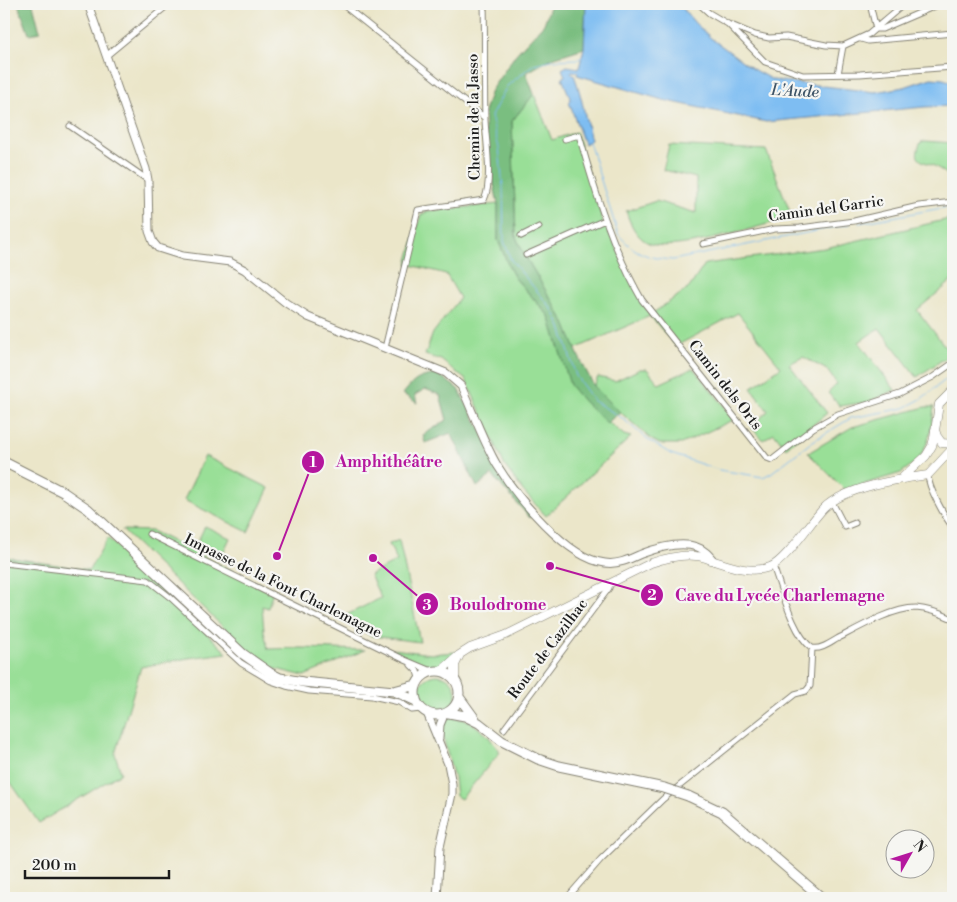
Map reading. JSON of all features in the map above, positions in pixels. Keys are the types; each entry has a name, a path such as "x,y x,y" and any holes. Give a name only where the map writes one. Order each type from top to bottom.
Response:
{"main road":[{"path":"902,478 926,456 932,446 939,404 953,390"},
{"path":"935,430 942,442 953,444"},
{"path":"441,671 470,648 506,635 651,563 669,557 697,556 744,570 758,570 773,566 824,508 832,502 853,492 902,478 928,475 953,448"},
{"path":"926,456 924,468 928,475"},
{"path":"4,462 63,492 88,508 243,654 270,673 280,678 303,682 394,690 416,700"},
{"path":"910,472 921,471 928,475"},
{"path":"446,714 456,706 459,697 459,687 455,679 455,666 459,655"},
{"path":"394,690 418,682 431,672 441,671 455,679"},
{"path":"418,682 414,691 416,700 424,711 436,716 446,714 465,716 479,723 502,741 538,759 559,766 664,788 688,796 722,812 822,898"},
{"path":"459,697 479,723"}],"street":[{"path":"88,4 148,180 149,232 152,242 158,248 183,256 230,262 245,270 286,303 308,317 431,366 456,380 461,386 496,464 509,483 547,527 582,554 603,563 614,564 649,551 681,545 696,546 707,552 714,561"},
{"path":"106,56 169,4"},
{"path":"342,4 485,118"},
{"name":"Chemin de la Jasso","path":"385,348 418,210 484,200 487,194 484,4"},
{"path":"699,4 709,13 728,24 755,35 770,38 786,36 826,45 843,46 861,39 876,29 904,4"},
{"path":"870,4 876,29"},
{"path":"876,29 882,29 940,4"},
{"path":"728,24 766,62 802,75 860,74 953,67"},
{"path":"861,39 868,41 953,33"},
{"path":"749,45 751,37 755,35"},
{"path":"838,74 843,46"},
{"path":"70,126 148,180"},
{"name":"Camin dels Orts","path":"565,139 579,135 604,220 631,282 642,300 767,458 772,460 813,428 838,414 900,394 933,378 953,363"},
{"name":"Camin del Garric","path":"703,244 775,229 800,228 854,221 919,206 953,202"},
{"path":"526,255 604,220"},
{"path":"521,236 539,227"},
{"path":"928,475 928,480 941,508 953,527"},
{"path":"832,502 846,527 854,523"},
{"name":"Impasse de la Font Charlemagne","path":"149,534 431,672"},
{"path":"4,563 148,580 171,598 241,663 271,681 309,690 372,696 399,702 412,710 424,711 448,764 452,784 452,794 440,848 437,898"},
{"path":"567,898 601,860 664,799 795,694 806,690 810,686 812,648 792,618 784,601 773,566"},
{"name":"Route de Cazilhac","path":"504,729 609,588 610,583"},
{"path":"812,648 817,649 860,626 903,610 916,608 953,618"},
{"path":"405,660 414,667 418,682"},
{"path":"439,741 440,725 446,714"}],"green space":[{"path":"18,4 33,4 40,32 29,34"},
{"path":"551,4 586,4 584,48 552,58 526,73 534,94 512,121 516,237 565,323 594,386 620,412 607,423 584,402 570,385 549,316 515,278 498,240 498,204 486,147 484,112 491,90 516,54 544,24"},
{"path":"534,94 552,140 576,132 602,219 650,315 689,288 705,264 825,248 953,218 953,280 917,310 951,354 917,377 879,328 859,342 895,390 868,402 840,406 828,393 837,384 827,370 803,357 789,364 827,413 786,448 774,433 763,440 751,427 768,411 751,388 781,367 738,313 676,346 650,316 575,349 565,323 516,237 512,121"},
{"path":"921,142 953,143 953,178 938,168 920,160 917,154 918,149"},
{"path":"669,145 766,150 792,217 699,242 663,246 646,242 635,230 626,211 656,201 696,213 696,178 663,170"},
{"path":"498,204 498,240 509,267 515,278 549,316 584,402 624,435 631,437 546,516 524,492 505,466 466,380 441,360 425,355 433,333 460,298 446,274 407,264 421,215 428,211"},
{"path":"693,368 735,419 681,444 660,444 652,440 594,386 598,377 615,381 640,369 647,369 659,384"},
{"path":"438,374 458,389 479,426 496,464 534,513 530,518 492,475 477,487 451,433 425,443 423,435 447,420 440,395 425,389 415,395 417,403 403,394 418,379"},
{"path":"925,407 934,407 928,441 919,459 901,473 845,490 808,453 852,427"},
{"path":"205,456 269,488 248,532 184,500"},
{"path":"205,526 230,538 222,555 197,543"},
{"path":"122,530 152,531 273,591 268,608 262,606 268,649 365,650 304,676 272,668 248,651"},
{"path":"108,538 227,653 141,667 115,754 121,773 39,823 4,773 4,570 6,557 89,570"},
{"path":"399,540 420,642 372,636 338,619 381,598 370,575 397,561 389,544"},
{"path":"393,649 431,654 456,652 453,657 442,665 428,667 414,662 393,651"},
{"path":"437,675 451,680 456,694 451,708 437,713 423,708 418,694 423,680"},
{"path":"450,717 470,721 488,736 500,752 461,799 456,796 454,778 442,733 443,724"}],"water":[{"name":"L'Aude","path":"586,4 679,4 712,39 756,71 773,80 875,92 904,87 931,78 943,79 953,82 953,106 766,122 663,100 577,75 578,72 572,71 591,140 584,144 569,102 571,100 562,78 565,76 562,69 567,66 579,68 584,48"}],"waterway":[{"path":"582,57 579,59 552,60 534,64 507,86 491,116 499,148 503,187 504,241 511,260 552,309 561,327 576,376 594,401 622,418 648,440 671,454 719,470 763,477 813,441 851,418 904,408 921,399 953,374"},
{"path":"589,142 618,234 624,241 642,254 673,260 850,224"},
{"path":"859,223 953,206"}],"place":[{"name":"Amphithéâtre","path":"277,556"},
{"name":"Boulodrome","path":"373,558"},
{"name":"Cave du Lycée Charlemagne","path":"550,566"}]}
